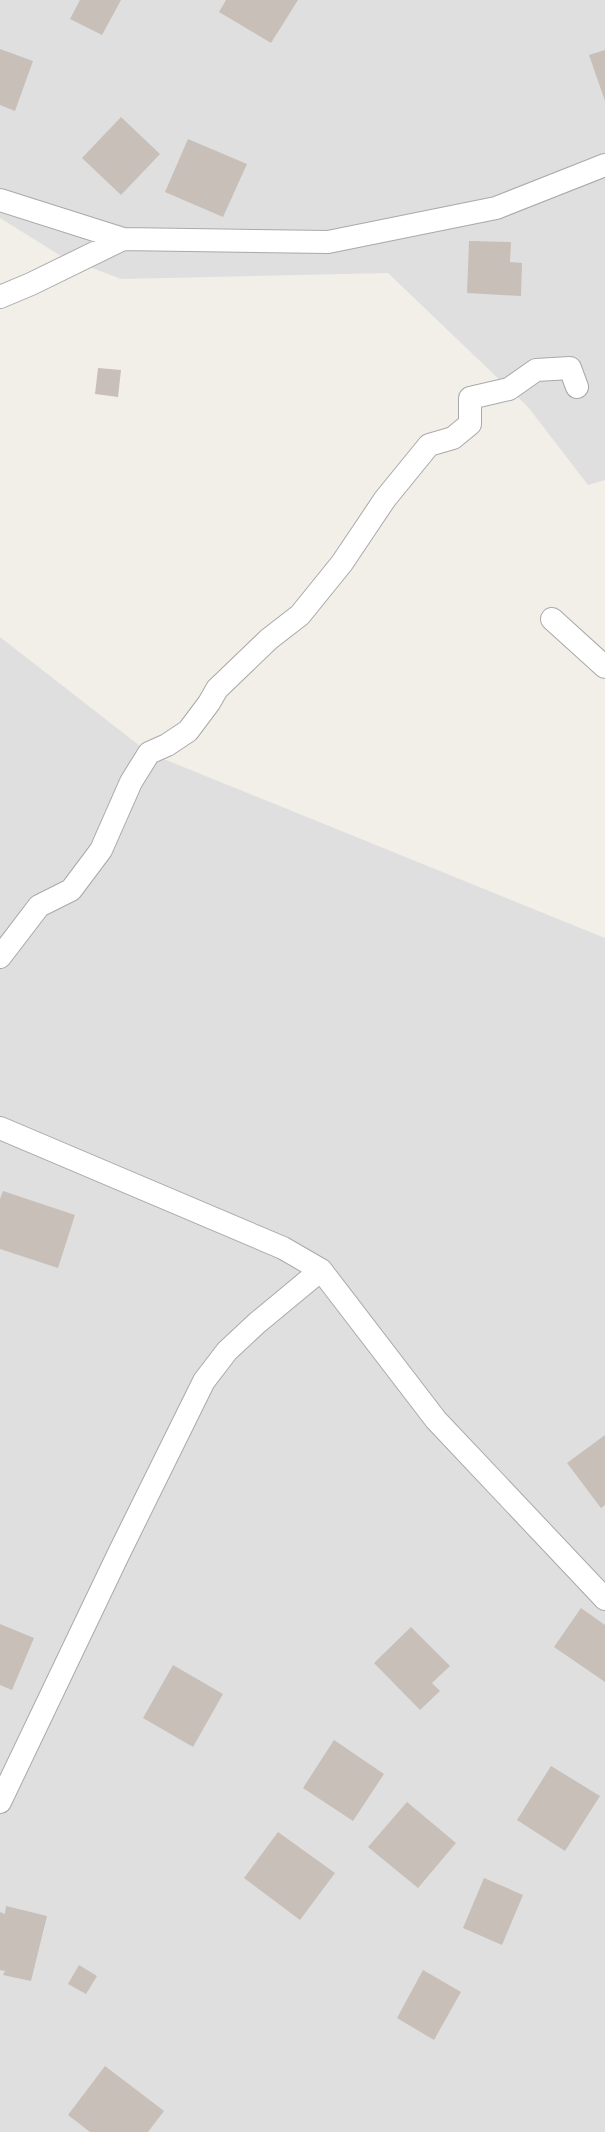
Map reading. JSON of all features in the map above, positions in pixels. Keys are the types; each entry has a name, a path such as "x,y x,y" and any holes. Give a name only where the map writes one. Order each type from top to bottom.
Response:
{"street":[{"path":"0,200 123,239 328,242 496,208 605,165"},
{"path":"0,297 31,284 123,239"},
{"path":"0,957 39,906 71,890 101,850 131,782 149,753 167,746 188,731 209,703 217,689 263,644 300,615 342,563 385,499 429,445 453,438 470,424 470,398 509,389 536,370 570,368 577,387"},
{"path":"552,619 605,667"},
{"path":"0,1128 283,1248 321,1270 436,1420 605,1599"},
{"path":"0,1802 112,1568 204,1381 232,1346 257,1323 321,1270"}],"shaded area":[{"path":"0,0 605,0 605,480 588,485 528,407 388,273 121,279 61,256 0,218"},
{"path":"0,637 149,753 605,938 605,2132 0,2132"}],"building":[{"path":"80,0 121,0 102,35 70,19"},
{"path":"226,0 298,0 271,43 219,12"},
{"path":"0,49 33,61 15,111 0,105"},
{"path":"605,50 605,101 589,55"},
{"path":"121,117 160,154 121,195 82,158"},
{"path":"188,139 247,164 223,217 165,192"},
{"path":"469,241 511,242 510,262 522,263 521,296 467,293"},
{"path":"98,368 121,370 118,397 95,394"},
{"path":"3,1191 75,1215 58,1268 0,1249 0,1199"},
{"path":"605,1435 605,1505 601,1508 567,1463"},
{"path":"581,1608 605,1625 605,1682 554,1647"},
{"path":"0,1624 34,1638 12,1690 0,1685"},
{"path":"411,1627 450,1666 432,1683 440,1691 420,1710 374,1663"},
{"path":"173,1665 223,1694 193,1747 143,1718"},
{"path":"334,1740 384,1774 353,1821 303,1788"},
{"path":"551,1766 600,1796 565,1851 517,1820"},
{"path":"407,1802 456,1843 418,1888 368,1847"},
{"path":"278,1832 335,1873 300,1920 244,1878"},
{"path":"484,1878 523,1895 502,1945 463,1928"},
{"path":"6,1906 47,1916 31,1981 3,1975 5,1971 0,1970 0,1912 5,1914"},
{"path":"79,1965 97,1976 86,1994 68,1984"},
{"path":"423,1970 461,1992 434,2040 397,2018"},
{"path":"105,2066 164,2111 148,2132 90,2132 68,2115"}]}
